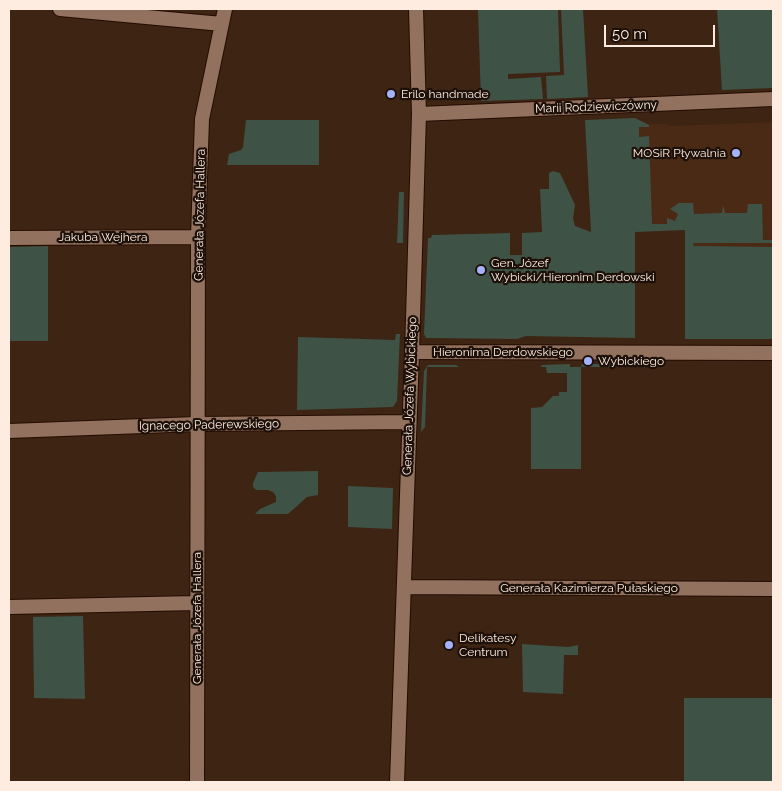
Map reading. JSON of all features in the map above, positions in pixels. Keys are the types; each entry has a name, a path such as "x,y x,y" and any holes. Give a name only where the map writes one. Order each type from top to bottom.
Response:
{"street":[{"path":"60,9 222,24"},
{"name":"Generała Józefa Hallera","path":"197,782 198,237 202,119 225,9"},
{"name":"Generała Józefa Wybickiego","path":"396,782 410,422 419,114 416,9"},
{"name":"Marii Rodziewiczówny","path":"419,114 773,99"},
{"name":"Jakuba Wejhera","path":"9,238 198,237"},
{"name":"Hieronima Derdowskiego","path":"412,352 773,353"},
{"name":"Ignacego Paderewskiego","path":"9,431 197,429 410,422"},
{"name":"Generała Józefa Hallera","path":"197,429 197,782"},
{"name":"Generała Kazimierza Pułaskiego","path":"404,587 773,589"},
{"path":"9,607 196,603"}],"shaded area":[{"path":"635,118 649,124 672,126 773,122 773,339 685,298 685,230 638,231"}],"green space":[{"path":"478,9 558,9 560,72 508,74 508,79 541,77 543,99 481,101"},
{"path":"561,9 583,9 588,97 547,99 546,76 564,75"},
{"path":"717,9 773,9 773,88 722,90"},
{"path":"635,118 649,125 649,127 639,127 639,137 649,136 652,224 667,224 667,218 675,221 678,214 670,209 679,203 693,203 694,214 722,213 723,205 725,213 747,213 748,204 762,204 763,240 773,240 773,243 694,243 693,246 773,247 773,339 685,339 685,230 635,232 635,338 526,336 517,339 426,338 424,334 428,238 431,238 432,235 510,233 510,255 522,255 522,233 542,232 540,189 549,189 549,173 553,171 560,173 575,205 573,218 575,226 591,232 585,120"},
{"path":"246,120 319,120 319,165 227,165 229,154 241,150 243,147"},
{"path":"399,192 404,192 403,243 397,243"},
{"path":"48,246 48,341 9,341 9,247"},
{"path":"396,334 400,334 397,401 393,407 297,410 298,337 395,340"},
{"path":"570,364 570,367 581,367 581,469 531,469 531,408 542,407 553,396 559,396 559,392 567,392 567,373 547,373 546,367 541,367 542,365"},
{"path":"582,364 621,364 621,367 581,367"},
{"path":"428,365 456,365 459,367 427,367 425,427 421,432 424,371"},
{"path":"318,471 318,495 307,497 288,514 255,514 260,509 276,502 276,496 273,492 256,490 253,487 258,472"},
{"path":"348,486 393,488 392,529 348,527"},
{"path":"83,616 85,699 34,698 33,617"},
{"path":"522,644 568,647 578,645 578,655 564,655 563,694 523,692"},
{"path":"684,698 773,698 773,782 684,782"}],"place":[{"name":"Erilo handmade","path":"391,94"},
{"name":"MOSiR Pływalnia","path":"736,153"},
{"name":"Gen. Józef Wybicki/Hieronim Derdowski","path":"481,270"},
{"name":"Wybickiego","path":"588,361"},
{"name":"Delikatesy Centrum","path":"449,645"}]}
